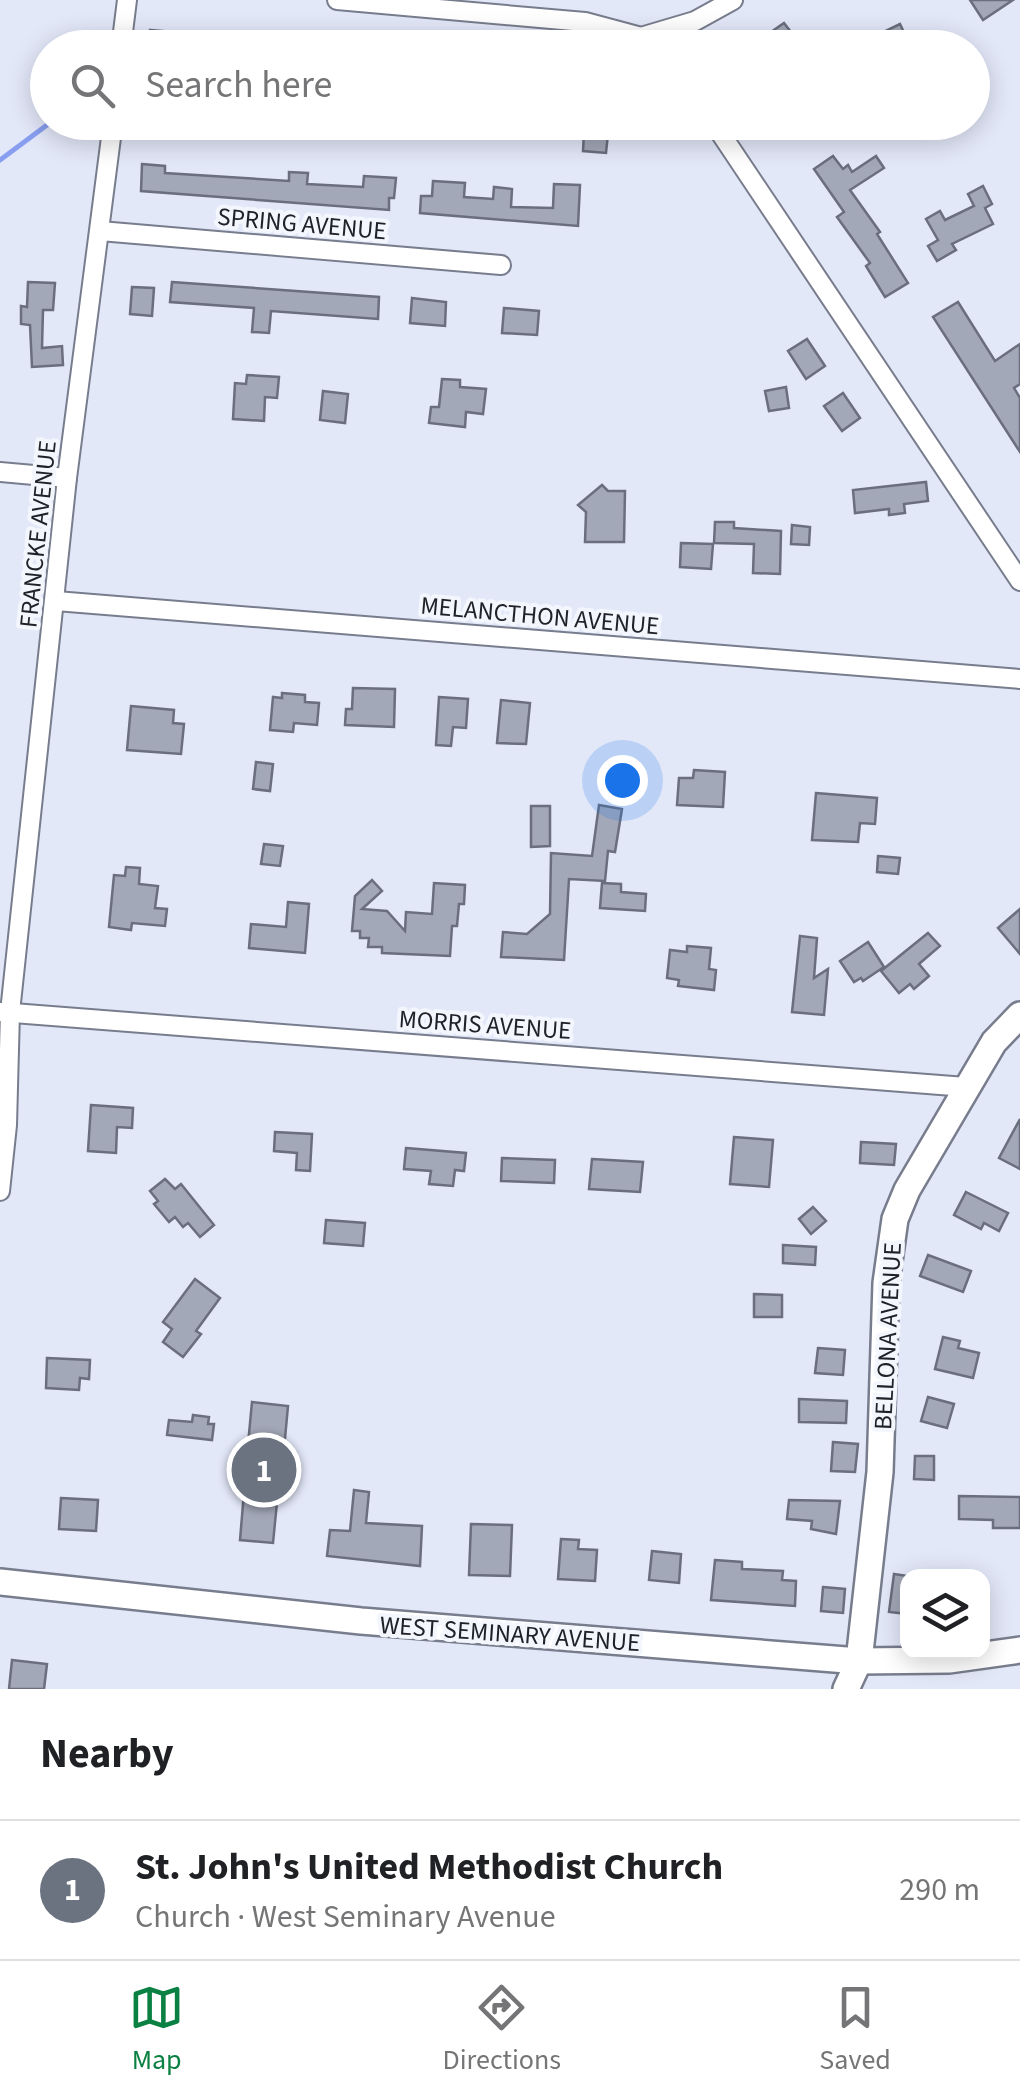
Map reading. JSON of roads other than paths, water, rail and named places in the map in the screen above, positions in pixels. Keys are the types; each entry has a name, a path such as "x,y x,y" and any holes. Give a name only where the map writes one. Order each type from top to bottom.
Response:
{"main road":[{"name":"BELLONA AVENUE","path":"846,1689 859,1660 884,1424 890,1240 907,1190 966,1087 994,1042 1020,1016"},
{"name":"WEST SEMINARY AVENUE","path":"0,1582 361,1622 859,1660 948,1660 1020,1650"}],"street":[{"path":"123,30 127,0"},
{"path":"337,0 584,22 609,30"},
{"path":"674,30 732,0"},
{"name":"FRANCKE AVENUE","path":"0,1191 6,1125 5,1012 110,140"},
{"path":"725,140 1020,581"},
{"name":"SPRING AVENUE","path":"100,231 501,265"},
{"path":"0,472 67,478"},
{"name":"MELANCTHON AVENUE","path":"56,601 1020,680"},
{"name":"MORRIS AVENUE","path":"5,1012 966,1087"}],"waterway":[{"path":"0,160 30,138"}],"place":[{"name":"St. John's United Methodist Church","path":"264,1470"}]}
